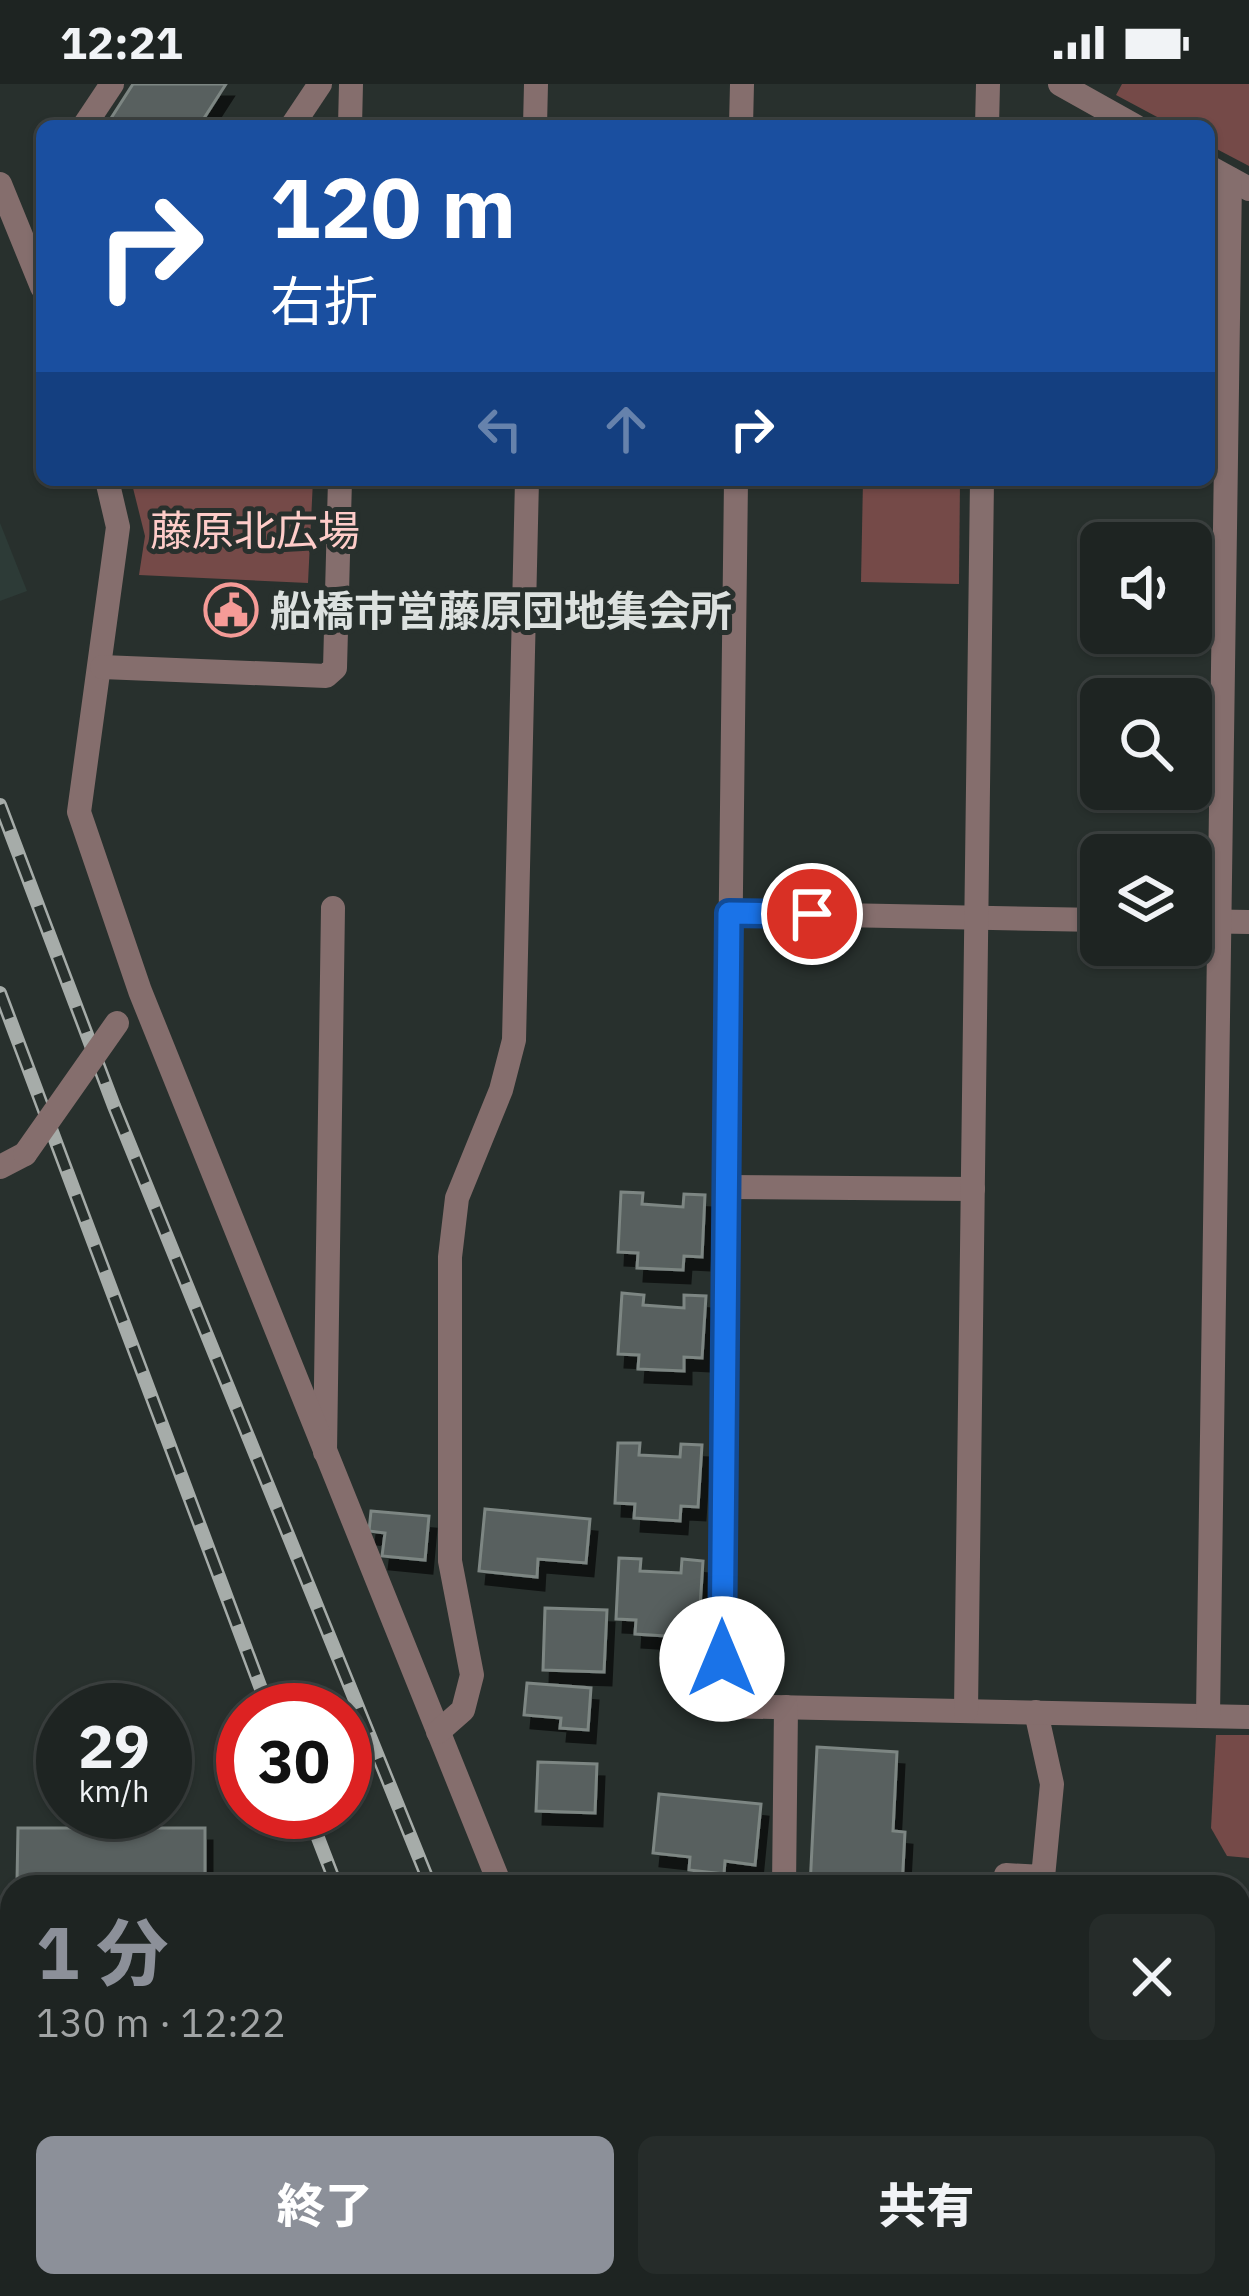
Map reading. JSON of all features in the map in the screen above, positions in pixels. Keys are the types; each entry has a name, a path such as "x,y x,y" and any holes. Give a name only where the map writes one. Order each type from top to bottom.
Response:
{"street":[{"path":"88,120 112,84"},
{"path":"296,120 320,84"},
{"path":"350,120 351,84"},
{"path":"535,120 536,84"},
{"path":"741,120 742,84"},
{"path":"987,120 988,84"},
{"path":"1060,84 1125,120"},
{"path":"1208,1716 1229,178"},
{"path":"0,184 36,272"},
{"path":"108,486 118,526 80,812 140,991 496,1875"},
{"path":"102,668 326,676 335,668 340,486"},
{"path":"438,1732 463,1710 472,1675 450,1562 450,1257 457,1198 501,1090 514,1040 527,486"},
{"path":"736,486 721,1706 1249,1717"},
{"path":"965,1711 982,486"},
{"path":"326,1460 333,908"},
{"path":"729,913 1080,919"},
{"path":"1212,922 1249,922"},
{"path":"0,1189 0,1167 25,1154 140,991"},
{"path":"725,1186 973,1189"},
{"path":"784,1875 786,1707"},
{"path":"1036,1712 1052,1784 1042,1875"}],"shaded area":[{"path":"0,523 27,591 0,601"}],"green space":[{"path":"1122,84 1249,84 1249,166 1215,148 1215,120 1163,120 1116,95"},
{"name":"藤原北広場","path":"132,486 313,486 308,583 139,575 145,536"},
{"path":"863,486 960,486 959,584 861,582"},
{"path":"1216,1735 1249,1735 1249,1858 1227,1856 1211,1828"}],"building":[{"path":"133,84 226,84 203,120 110,120"},
{"path":"621,1192 643,1193 642,1204 683,1207 684,1194 705,1195 702,1257 684,1256 683,1270 637,1268 638,1253 618,1252"},
{"path":"622,1293 644,1295 643,1305 684,1308 684,1295 706,1296 702,1358 684,1357 684,1371 638,1369 639,1355 618,1354"},
{"path":"618,1443 640,1443 639,1455 680,1457 681,1444 702,1445 698,1507 681,1506 680,1521 634,1518 635,1504 615,1503"},
{"path":"485,1509 590,1519 586,1563 538,1559 537,1577 479,1571"},
{"path":"371,1511 429,1516 425,1560 382,1556 385,1533 369,1531"},
{"path":"619,1558 641,1559 640,1571 681,1573 682,1559 703,1561 699,1623 682,1622 681,1637 635,1634 636,1620 616,1619"},
{"path":"545,1608 607,1610 604,1672 543,1670"},
{"path":"527,1683 591,1688 588,1730 560,1728 561,1718 524,1715"},
{"path":"817,1747 897,1752 893,1831 905,1832 903,1875 811,1875"},
{"path":"538,1762 597,1764 595,1813 536,1811"},
{"path":"659,1794 761,1804 755,1865 725,1861 724,1874 689,1870 690,1857 653,1853"},
{"path":"18,1828 36,1828 36,1839 192,1839 192,1828 205,1828 205,1875 17,1875"}],"railway":[{"path":"0,805 114,1106 426,1875"},
{"path":"0,993 259,1683"},
{"path":"318,1839 332,1875"}],"place":[{"name":"船橋市営藤原団地集会所","path":"231,610"}],"route":[{"path":"722,1659 729,913 812,914"}]}
